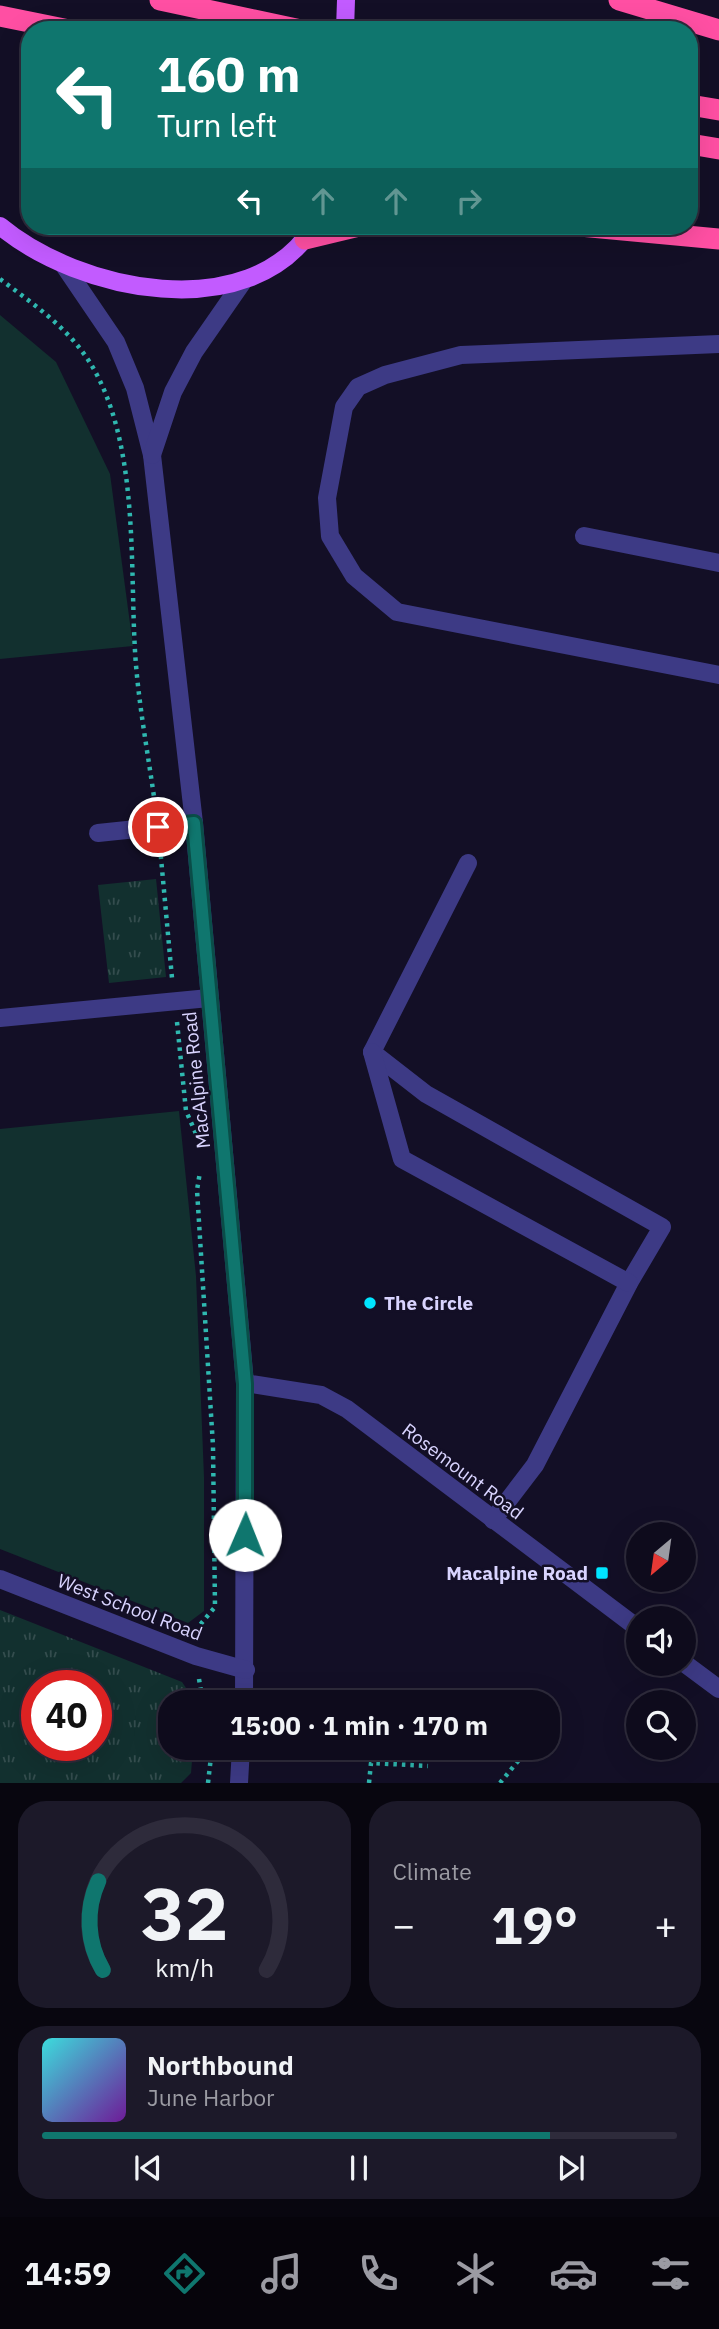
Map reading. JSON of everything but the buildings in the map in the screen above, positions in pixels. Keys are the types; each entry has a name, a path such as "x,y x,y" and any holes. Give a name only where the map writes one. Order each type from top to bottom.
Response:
{"highway":[{"path":"160,0 259,21"},
{"path":"619,0 689,21"},
{"path":"0,16 25,21"},
{"path":"698,24 719,30"},
{"path":"698,106 719,110"},
{"path":"698,145 719,149"},
{"path":"676,235 719,239"}],"main road":[{"path":"345,21 346,0"},
{"path":"0,226 19,242 65,267 117,283 177,290 244,280 279,262 306,235"}],"street":[{"name":"MacAlpine Road","path":"65,267 116,342 135,388 152,455 194,823 245,1384 245,1690"},
{"name":"MacAlpine Road","path":"152,455 178,382 194,352 244,280"},
{"path":"719,344 461,355 385,376 358,387 344,407 327,498 330,536 354,576 397,612 719,675"},
{"path":"584,536 719,563"},
{"path":"98,833 194,823"},
{"path":"468,863 372,1052 402,1159 629,1283"},
{"path":"0,1018 209,998"},
{"path":"372,1052 426,1094 662,1227 629,1283 535,1465 493,1520"},
{"name":"Rosemount Road","path":"245,1384 321,1395 347,1409 626,1619"},
{"name":"West School Road","path":"0,1579 196,1656 246,1670"},
{"path":"696,1672 719,1689"},
{"path":"239,1783 240,1760"}],"path":[{"path":"0,279 60,323 97,374 120,433 130,528 135,655 158,827 186,1111 200,1141"},
{"path":"201,1690 196,1656 199,1626 215,1607 214,1446 197,1190 202,1163"},
{"path":"208,1783 211,1760"},
{"path":"500,1783 519,1760"},
{"path":"369,1783 371,1763 428,1766"}],"green space":[{"path":"0,315 56,362 110,474 133,646 0,659"},
{"path":"156,879 166,977 109,983 98,885"},
{"path":"179,1111 196,1276 204,1477 204,1611 188,1623 0,1549 0,1129"},
{"path":"0,1610 182,1682 187,1690 158,1690 158,1760 192,1760 191,1773 181,1783 0,1783"}],"place":[{"name":"The Circle","path":"370,1303"},
{"name":"Macalpine Road","path":"602,1573"}],"route":[{"path":"158,827 194,823 245,1384 245,1535"}]}
